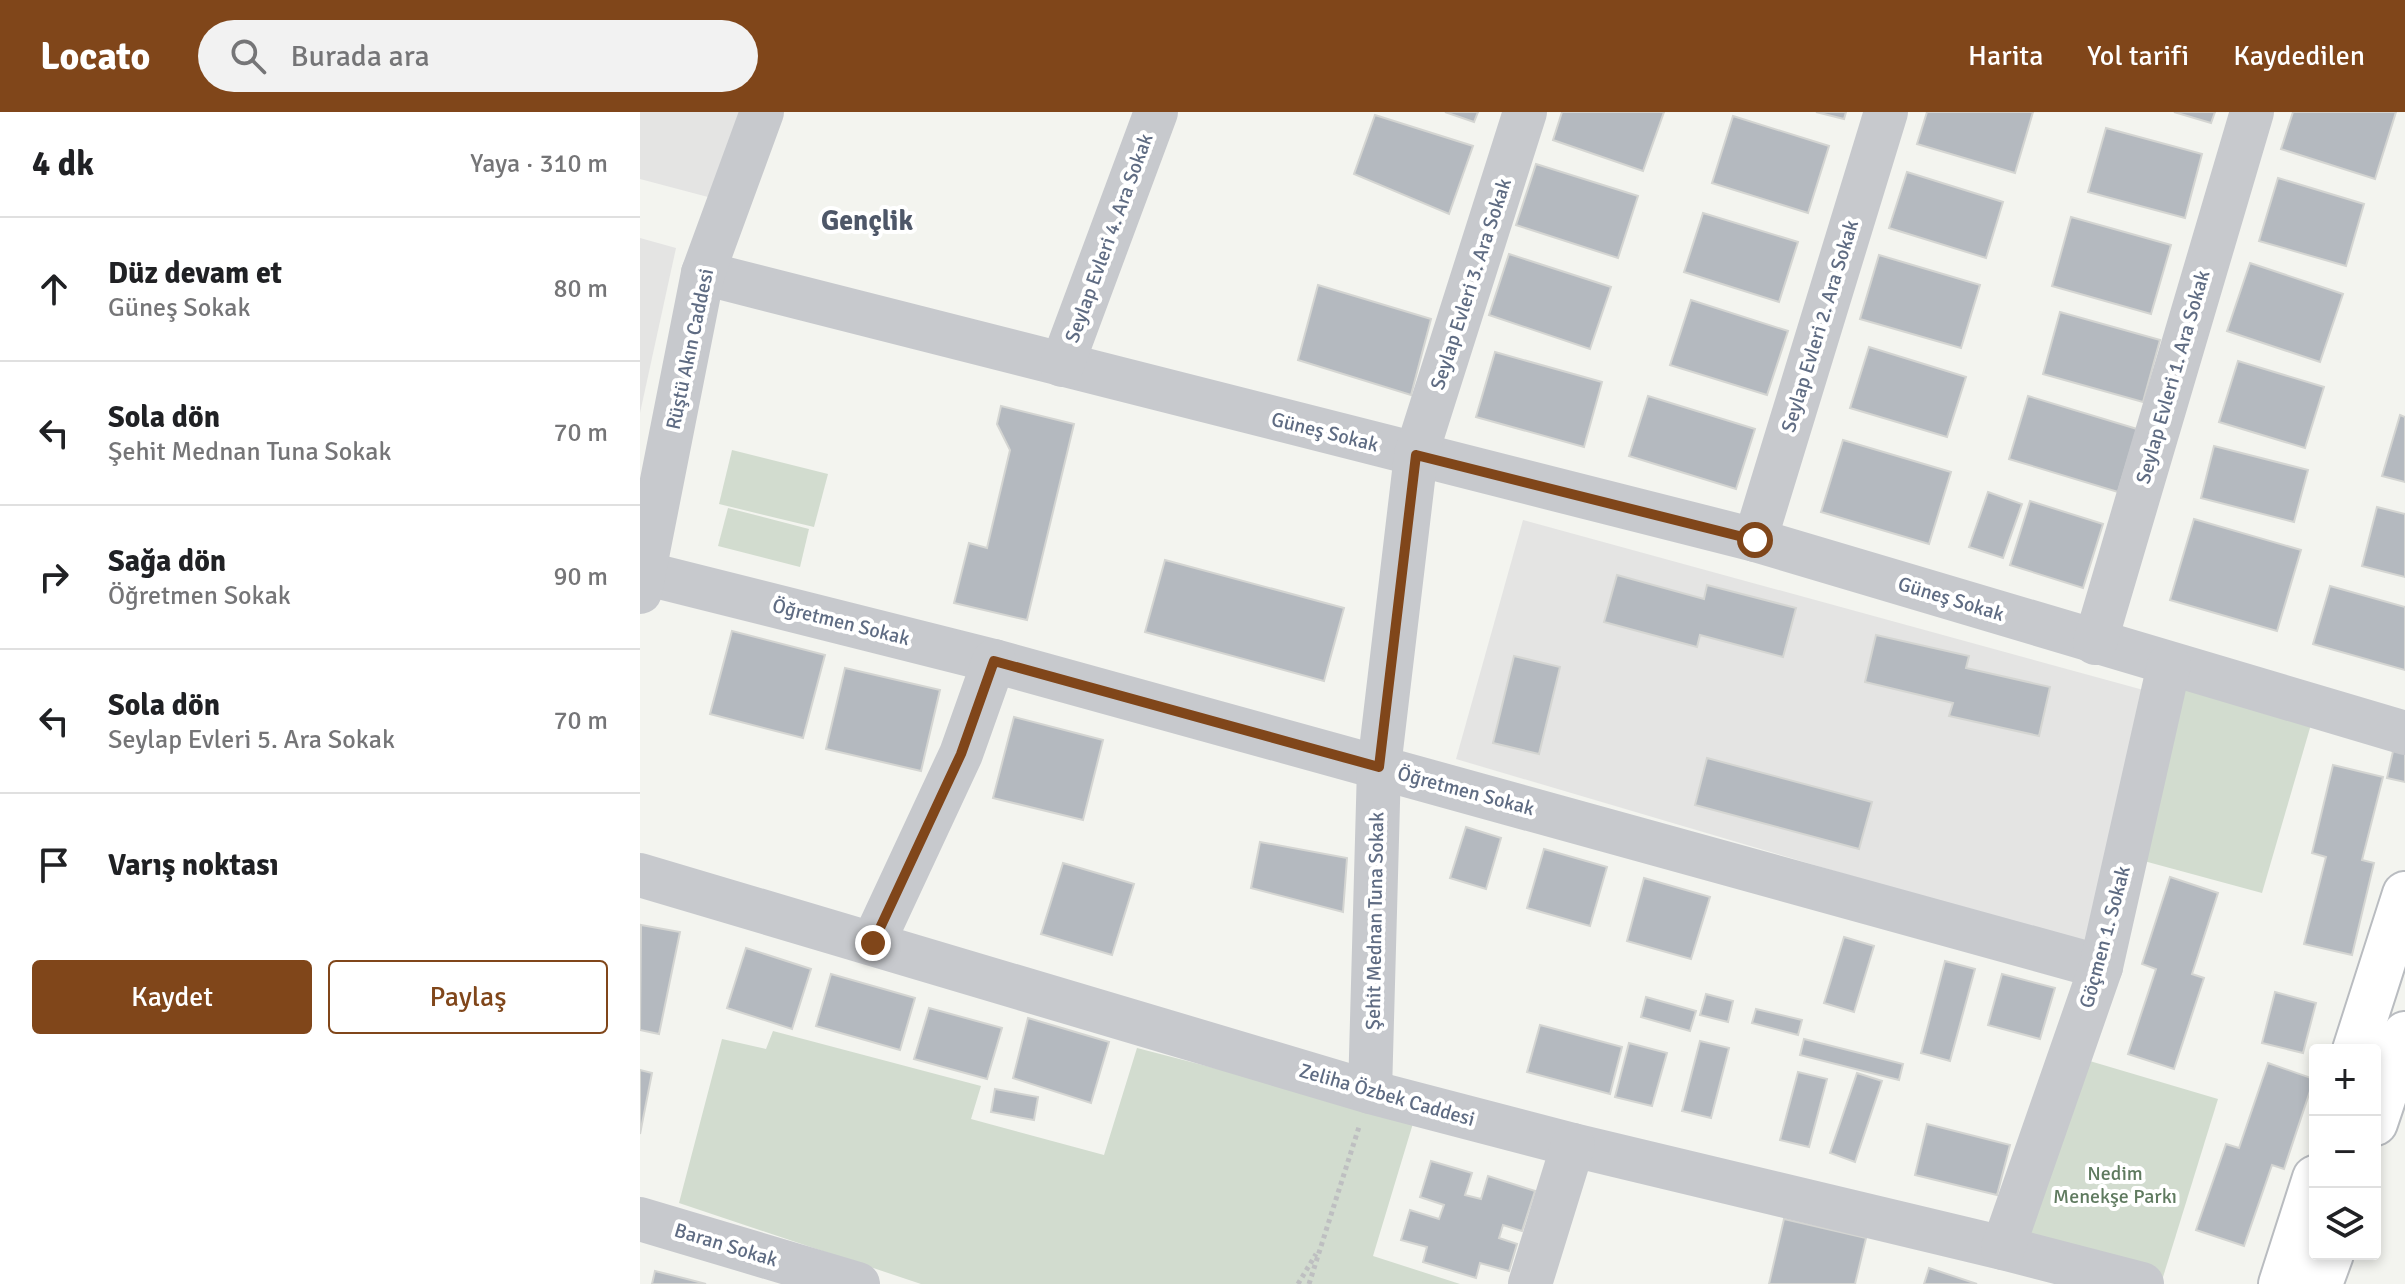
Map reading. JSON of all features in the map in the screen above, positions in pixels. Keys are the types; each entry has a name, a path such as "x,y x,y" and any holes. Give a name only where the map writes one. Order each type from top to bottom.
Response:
{"main road":[{"path":"2357,1044 2405,894"},
{"path":"2377,1116 2405,1034"},
{"path":"2281,1284 2312,1188"},
{"path":"2320,1284 2329,1260"}],"street":[{"name":"Rüştü Akın Caddesi","path":"642,583 654,455 703,273 762,112"},
{"name":"Seylap Evleri 4. Ara Sokak","path":"1062,365 1156,112"},
{"name":"Seylap Evleri 3. Ara Sokak","path":"1416,455 1525,112"},
{"name":"Seylap Evleri 2. Ara Sokak","path":"1755,540 1886,112"},
{"name":"Seylap Evleri 1. Ara Sokak","path":"2095,643 2252,112"},
{"name":"Güneş Sokak","path":"703,273 1755,540 2405,733"},
{"name":"Şehit Mednan Tuna Sokak","path":"1370,1092 1379,767 1416,455"},
{"name":"Öğretmen Sokak","path":"642,583 994,661 2101,967"},
{"path":"873,943 961,754 994,661"},
{"name":"Göçmen 1. Sokak","path":"2003,1248 2101,967 2169,665"},
{"name":"Zeliha Özbek Caddesi","path":"640,875 1370,1092 1573,1145 2142,1284"},
{"path":"1530,1284 1573,1145"},
{"name":"Baran Sokak","path":"640,1219 858,1284"}],"path":[{"path":"1309,1284 1370,1092"},
{"path":"1298,1284 1321,1245"}],"shaded area":[{"path":"640,112 741,112 708,197 640,179"},
{"path":"640,238 676,248 640,413"},
{"path":"1523,520 2158,694 2088,946 1456,759"}],"green space":[{"path":"732,450 828,474 814,527 719,504"},
{"path":"728,508 809,529 800,567 718,546"},
{"path":"2178,683 2312,721 2262,893 2144,861"},
{"path":"773,1031 981,1086 971,1119 1104,1155 1137,1048 1414,1120 1373,1256 1460,1284 921,1284 679,1203 722,1039 766,1049"},
{"name":"Nedim Menekşe Parkı","path":"2083,1059 2218,1099 2163,1277 2018,1238"}],"building":[{"path":"1445,112 1478,112 1474,122"},
{"path":"1562,112 1664,112 1643,171 1553,140"},
{"path":"1816,112 1846,112 1844,119"},
{"path":"1927,112 2033,112 2015,173 1917,144"},
{"path":"2174,112 2215,112 2211,123"},
{"path":"2293,112 2396,112 2375,179 2281,149"},
{"path":"1375,115 1473,146 1449,214 1354,174"},
{"path":"1733,116 1829,146 1808,213 1712,183"},
{"path":"2106,128 2202,154 2185,218 2088,192"},
{"path":"1536,164 1638,196 1618,258 1516,225"},
{"path":"1907,172 2003,202 1986,258 1889,228"},
{"path":"2278,178 2364,204 2346,266 2259,241"},
{"path":"1703,213 1798,242 1779,302 1684,272"},
{"path":"2071,217 2171,245 2151,314 2052,286"},
{"path":"1509,254 1611,287 1590,349 1489,315"},
{"path":"1879,255 1980,285 1961,348 1860,319"},
{"path":"2250,263 2343,294 2320,362 2227,331"},
{"path":"1318,285 1431,319 1411,395 1298,360"},
{"path":"1691,300 1788,331 1767,395 1670,365"},
{"path":"2060,312 2160,340 2143,402 2043,374"},
{"path":"1869,347 1966,377 1947,437 1850,408"},
{"path":"1495,352 1602,382 1584,447 1476,417"},
{"path":"2238,361 2324,387 2305,448 2219,422"},
{"path":"1648,396 1755,429 1736,489 1629,456"},
{"path":"2028,396 2137,429 2118,492 2009,459"},
{"path":"1001,406 1074,424 1027,620 954,603 969,543 987,548 1010,450 997,424"},
{"path":"2400,415 2405,417 2405,482 2382,476"},
{"path":"1843,440 1951,472 1929,544 1821,512"},
{"path":"2214,446 2308,470 2294,522 2201,498"},
{"path":"1988,492 2022,504 2003,558 1969,547"},
{"path":"2030,501 2103,524 2083,588 2010,565"},
{"path":"2377,507 2405,514 2405,577 2362,566"},
{"path":"2194,519 2301,550 2277,631 2170,600"},
{"path":"1165,560 1344,608 1324,681 1145,632"},
{"path":"1617,575 1704,599 1707,585 1796,608 1783,657 1700,635 1697,647 1604,622"},
{"path":"2330,586 2405,607 2405,670 2313,644"},
{"path":"732,631 825,655 803,738 710,714"},
{"path":"1876,635 1969,656 1966,668 2050,687 2039,736 1949,716 1953,703 1865,682"},
{"path":"1514,656 1560,667 1539,754 1493,743"},
{"path":"845,668 940,690 921,771 826,749"},
{"path":"1014,717 1103,740 1083,820 993,798"},
{"path":"2394,747 2405,749 2405,782 2387,778"},
{"path":"1707,758 1872,802 1859,849 1695,805"},
{"path":"2333,765 2383,777 2362,860 2374,863 2352,955 2304,944 2326,857 2312,853"},
{"path":"1466,827 1501,838 1486,889 1450,878"},
{"path":"1260,842 1347,858 1343,912 1251,888"},
{"path":"1544,849 1607,867 1590,926 1527,908"},
{"path":"1063,863 1134,884 1112,955 1041,934"},
{"path":"2170,877 2218,893 2192,974 2204,978 2174,1069 2128,1054 2156,969 2142,964"},
{"path":"1644,878 1710,897 1691,959 1627,941"},
{"path":"641,925 680,932 659,1034 640,1030"},
{"path":"1844,937 1874,946 1854,1012 1824,1003"},
{"path":"746,948 811,969 792,1029 727,1008"},
{"path":"1945,961 1975,969 1950,1061 1921,1053"},
{"path":"831,974 915,998 900,1050 816,1026"},
{"path":"2002,974 2055,988 2040,1039 1988,1025"},
{"path":"2275,992 2316,1003 2303,1053 2262,1043"},
{"path":"1706,994 1733,1001 1728,1022 1700,1015"},
{"path":"1646,997 1696,1011 1690,1031 1641,1017"},
{"path":"929,1008 1002,1028 987,1079 914,1059"},
{"path":"1756,1009 1802,1020 1798,1035 1752,1023"},
{"path":"1028,1018 1109,1042 1091,1103 1013,1078"},
{"path":"1540,1025 1622,1047 1610,1094 1527,1072"},
{"path":"1804,1039 1903,1064 1899,1080 1800,1055"},
{"path":"1700,1041 1729,1048 1711,1118 1682,1111"},
{"path":"1629,1043 1667,1053 1652,1106 1615,1097"},
{"path":"2268,1063 2309,1077 2309,1094 2284,1169 2272,1165 2244,1246 2196,1230 2226,1144 2239,1148"},
{"path":"640,1070 652,1073 640,1134"},
{"path":"1798,1072 1827,1079 1809,1147 1780,1140"},
{"path":"1857,1073 1882,1081 1855,1162 1830,1153"},
{"path":"995,1089 1038,1097 1034,1120 991,1112"},
{"path":"1927,1124 2010,1145 1997,1195 1915,1175"},
{"path":"1431,1161 1472,1173 1465,1195 1481,1199 1488,1176 1535,1191 1522,1231 1503,1225 1499,1238 1517,1244 1509,1271 1480,1263 1476,1278 1423,1262 1427,1247 1401,1240 1410,1210 1439,1219 1444,1205 1420,1197"},
{"path":"1784,1219 1866,1238 1855,1284 1769,1284"},
{"path":"1929,1268 1977,1284 1924,1284"},
{"path":"655,1271 687,1279 706,1284 652,1284"}],"district":[{"name":"Gençlik","path":"867,221"}],"route":[{"path":"873,943 961,754 994,661 1379,767 1416,455 1755,540"}]}
